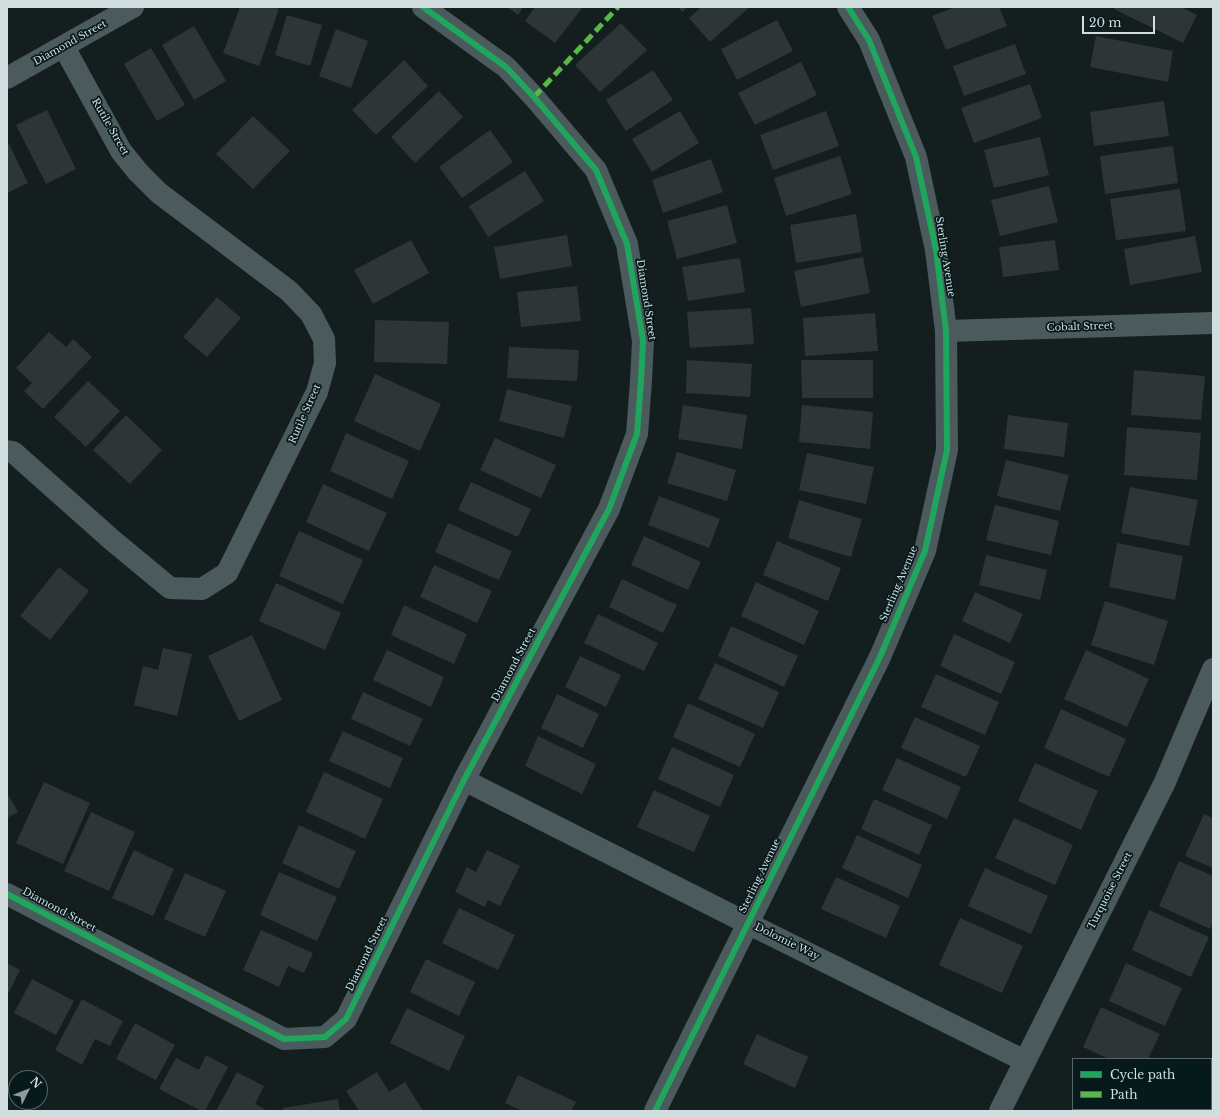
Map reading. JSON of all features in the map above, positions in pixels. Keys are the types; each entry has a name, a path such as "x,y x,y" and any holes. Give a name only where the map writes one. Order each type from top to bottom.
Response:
{"street":[{"name":"Diamond Street","path":"7,78 133,7"},
{"name":"Diamond Street","path":"7,894 284,1039 325,1037 346,1019 464,780 609,509 637,434 643,341 627,244 596,170 534,97 506,67 423,7"},
{"name":"Sterling Avenue","path":"655,1111 880,657 925,550 947,450 946,331 936,250 916,156 869,40 848,7"},
{"name":"Rutile Street","path":"7,451 13,452 112,540 170,588 202,589 227,573 317,392 325,363 324,339 311,314 289,292 159,193 138,172 121,151 64,47"},
{"name":"Cobalt Street","path":"946,331 1213,323"},
{"name":"Turquoise Street","path":"1000,1111 1165,782 1213,669"},
{"name":"Dolomie Way","path":"464,780 1025,1061"}],"building":[{"path":"240,7 273,7 279,9 259,66 223,53"},
{"path":"507,7 523,7 518,15"},
{"path":"535,7 583,7 555,43 525,21"},
{"path":"678,7 688,7 682,12"},
{"path":"701,7 750,7 710,42 689,18"},
{"path":"955,7 999,7 1007,26 946,50 932,16"},
{"path":"1115,7 1181,7 1197,15 1183,43 1114,9"},
{"path":"287,15 322,25 310,66 275,55"},
{"path":"777,20 793,51 737,80 721,49"},
{"path":"621,23 647,50 600,92 575,65"},
{"path":"194,26 226,81 194,100 162,45"},
{"path":"336,29 368,41 351,88 319,76"},
{"path":"1096,36 1173,51 1168,82 1090,67"},
{"path":"1015,44 1026,74 964,96 953,66"},
{"path":"151,48 185,105 157,121 124,64"},
{"path":"404,60 428,86 376,135 352,110"},
{"path":"801,62 817,95 755,125 738,93"},
{"path":"653,70 673,100 626,131 606,100"},
{"path":"1030,84 1042,118 974,143 961,108"},
{"path":"439,91 463,117 415,163 391,137"},
{"path":"1164,101 1169,136 1094,146 1090,112"},
{"path":"47,110 76,169 46,184 16,125"},
{"path":"680,111 699,143 652,172 632,139"},
{"path":"826,111 839,146 773,170 760,135"},
{"path":"253,116 290,151 253,189 216,154"},
{"path":"490,130 513,162 462,198 439,167"},
{"path":"1040,137 1049,175 994,188 984,150"},
{"path":"7,140 28,183 7,193"},
{"path":"1173,146 1178,183 1105,194 1100,156"},
{"path":"840,156 852,194 786,216 774,178"},
{"path":"711,159 723,192 663,213 652,180"},
{"path":"525,171 544,201 488,237 469,206"},
{"path":"1049,186 1058,222 1000,236 991,200"},
{"path":"1180,189 1186,231 1116,240 1110,199"},
{"path":"727,205 737,243 677,259 667,221"},
{"path":"856,214 862,252 796,263 790,225"},
{"path":"567,235 572,266 500,279 494,247"},
{"path":"1195,236 1202,272 1130,285 1124,249"},
{"path":"411,240 429,273 373,304 354,270"},
{"path":"1055,240 1059,270 1003,277 999,247"},
{"path":"863,257 870,293 801,307 794,271"},
{"path":"740,258 745,292 688,301 682,267"},
{"path":"577,286 581,321 521,327 517,292"},
{"path":"217,297 241,318 207,357 183,337"},
{"path":"751,308 754,344 690,348 687,312"},
{"path":"875,313 878,351 805,356 803,318"},
{"path":"375,320 449,322 447,364 374,362"},
{"path":"49,332 66,347 73,339 92,357 43,409 24,391 32,383 16,368"},
{"path":"509,347 579,350 577,381 507,378"},
{"path":"687,360 752,364 750,397 686,393"},
{"path":"801,360 873,360 873,398 802,398"},
{"path":"1134,370 1205,376 1201,420 1131,415"},
{"path":"375,374 441,404 420,451 354,421"},
{"path":"88,381 120,411 86,447 54,417"},
{"path":"507,389 572,406 564,438 499,421"},
{"path":"683,405 747,415 742,449 678,439"},
{"path":"802,405 873,412 870,449 799,442"},
{"path":"126,415 162,450 130,484 93,450"},
{"path":"1008,415 1068,423 1064,457 1004,449"},
{"path":"1127,427 1201,433 1197,480 1124,475"},
{"path":"346,433 409,461 392,499 330,471"},
{"path":"495,438 556,465 541,498 480,470"},
{"path":"677,452 736,470 727,501 667,483"},
{"path":"807,453 874,467 866,504 799,490"},
{"path":"1006,460 1069,475 1060,511 997,496"},
{"path":"471,482 531,509 518,537 458,510"},
{"path":"323,484 387,513 369,551 306,522"},
{"path":"1130,487 1198,500 1189,546 1121,533"},
{"path":"659,496 720,519 709,548 648,525"},
{"path":"799,500 862,519 851,557 788,538"},
{"path":"995,505 1059,521 1051,555 986,540"},
{"path":"448,523 512,551 499,580 435,552"},
{"path":"299,531 363,560 343,604 279,576"},
{"path":"644,536 701,562 688,590 631,565"},
{"path":"777,541 841,568 828,601 763,575"},
{"path":"1117,543 1183,556 1175,600 1109,587"},
{"path":"986,555 1047,570 1040,600 979,585"},
{"path":"434,565 492,591 477,623 420,597"},
{"path":"59,567 89,591 50,640 20,616"},
{"path":"622,579 677,605 663,633 609,607"},
{"path":"756,582 819,611 804,645 741,616"},
{"path":"276,583 341,613 325,650 259,621"},
{"path":"975,592 1023,614 1010,643 962,621"},
{"path":"1105,601 1168,621 1154,665 1091,645"},
{"path":"404,605 467,634 454,664 391,635"},
{"path":"598,614 658,643 644,671 584,643"},
{"path":"731,626 798,656 784,687 718,656"},
{"path":"954,634 1015,662 1001,694 940,666"},
{"path":"252,635 282,700 239,721 208,656"},
{"path":"163,648 192,654 177,716 134,705 143,666 158,670"},
{"path":"387,650 444,677 431,707 373,680"},
{"path":"1086,650 1149,679 1127,727 1064,699"},
{"path":"580,656 621,675 606,707 565,687"},
{"path":"715,663 779,692 763,728 698,699"},
{"path":"936,674 999,702 985,735 921,707"},
{"path":"363,692 423,719 410,746 351,719"},
{"path":"557,694 599,714 583,748 541,728"},
{"path":"688,703 755,734 740,767 673,737"},
{"path":"1061,709 1126,739 1109,777 1044,748"},
{"path":"915,717 980,746 966,777 901,748"},
{"path":"343,731 403,758 390,788 329,761"},
{"path":"538,736 596,764 582,794 525,766"},
{"path":"672,747 734,775 720,807 658,779"},
{"path":"897,758 961,787 947,819 882,790"},
{"path":"1035,763 1098,791 1081,830 1018,801"},
{"path":"324,772 383,799 365,839 306,812"},
{"path":"44,782 90,803 63,864 16,843"},
{"path":"654,790 710,816 694,852 637,827"},
{"path":"7,793 18,812 7,818"},
{"path":"874,799 932,825 919,855 861,829"},
{"path":"91,812 135,832 109,891 64,871"},
{"path":"1204,814 1213,818 1213,868 1185,856"},
{"path":"1014,818 1073,845 1055,885 995,858"},
{"path":"299,825 356,851 339,889 282,863"},
{"path":"857,835 922,865 908,898 842,868"},
{"path":"134,850 174,869 153,916 112,898"},
{"path":"487,850 520,866 500,906 488,900 485,907 455,892 467,867 476,872"},
{"path":"1179,861 1213,876 1213,922 1210,929 1159,906"},
{"path":"985,868 1048,896 1031,934 968,906"},
{"path":"279,872 337,897 317,941 260,915"},
{"path":"185,873 226,891 205,937 164,919"},
{"path":"836,877 900,906 886,938 821,909"},
{"path":"459,908 515,935 498,970 442,943"},
{"path":"1149,910 1209,937 1191,977 1132,950"},
{"path":"960,918 1023,946 1002,993 939,965"},
{"path":"261,930 313,953 304,973 288,966 279,987 243,970"},
{"path":"426,959 475,982 459,1016 410,992"},
{"path":"7,963 20,970 7,996"},
{"path":"1126,963 1182,988 1165,1026 1109,1001"},
{"path":"32,979 74,1001 56,1035 14,1013"},
{"path":"82,999 123,1021 110,1046 95,1039 82,1065 55,1050"},
{"path":"1101,1007 1160,1034 1148,1058 1107,1058 1083,1047"},
{"path":"407,1008 465,1036 449,1071 390,1043"},
{"path":"135,1023 175,1045 156,1080 116,1059"},
{"path":"757,1034 808,1057 795,1088 743,1064"},
{"path":"206,1055 228,1067 205,1111 201,1111 159,1089 176,1058 199,1070"},
{"path":"237,1072 264,1086 255,1104 268,1111 216,1111"},
{"path":"377,1072 389,1092 405,1082 423,1111 359,1111 346,1091"},
{"path":"518,1075 576,1102 571,1111 523,1111 505,1103"},
{"path":"338,1099 340,1111 283,1111 283,1108"}],"marked path":[{"path":"534,97 618,7"}],"cycle path":[{"path":"7,894 284,1039 325,1037 346,1019 464,780 609,509 637,434 641,381 643,341 627,244 596,170 534,97 506,67 423,7"},
{"path":"655,1111 880,657 925,551 947,450 946,331 936,250 916,157 869,40 848,7"}]}
